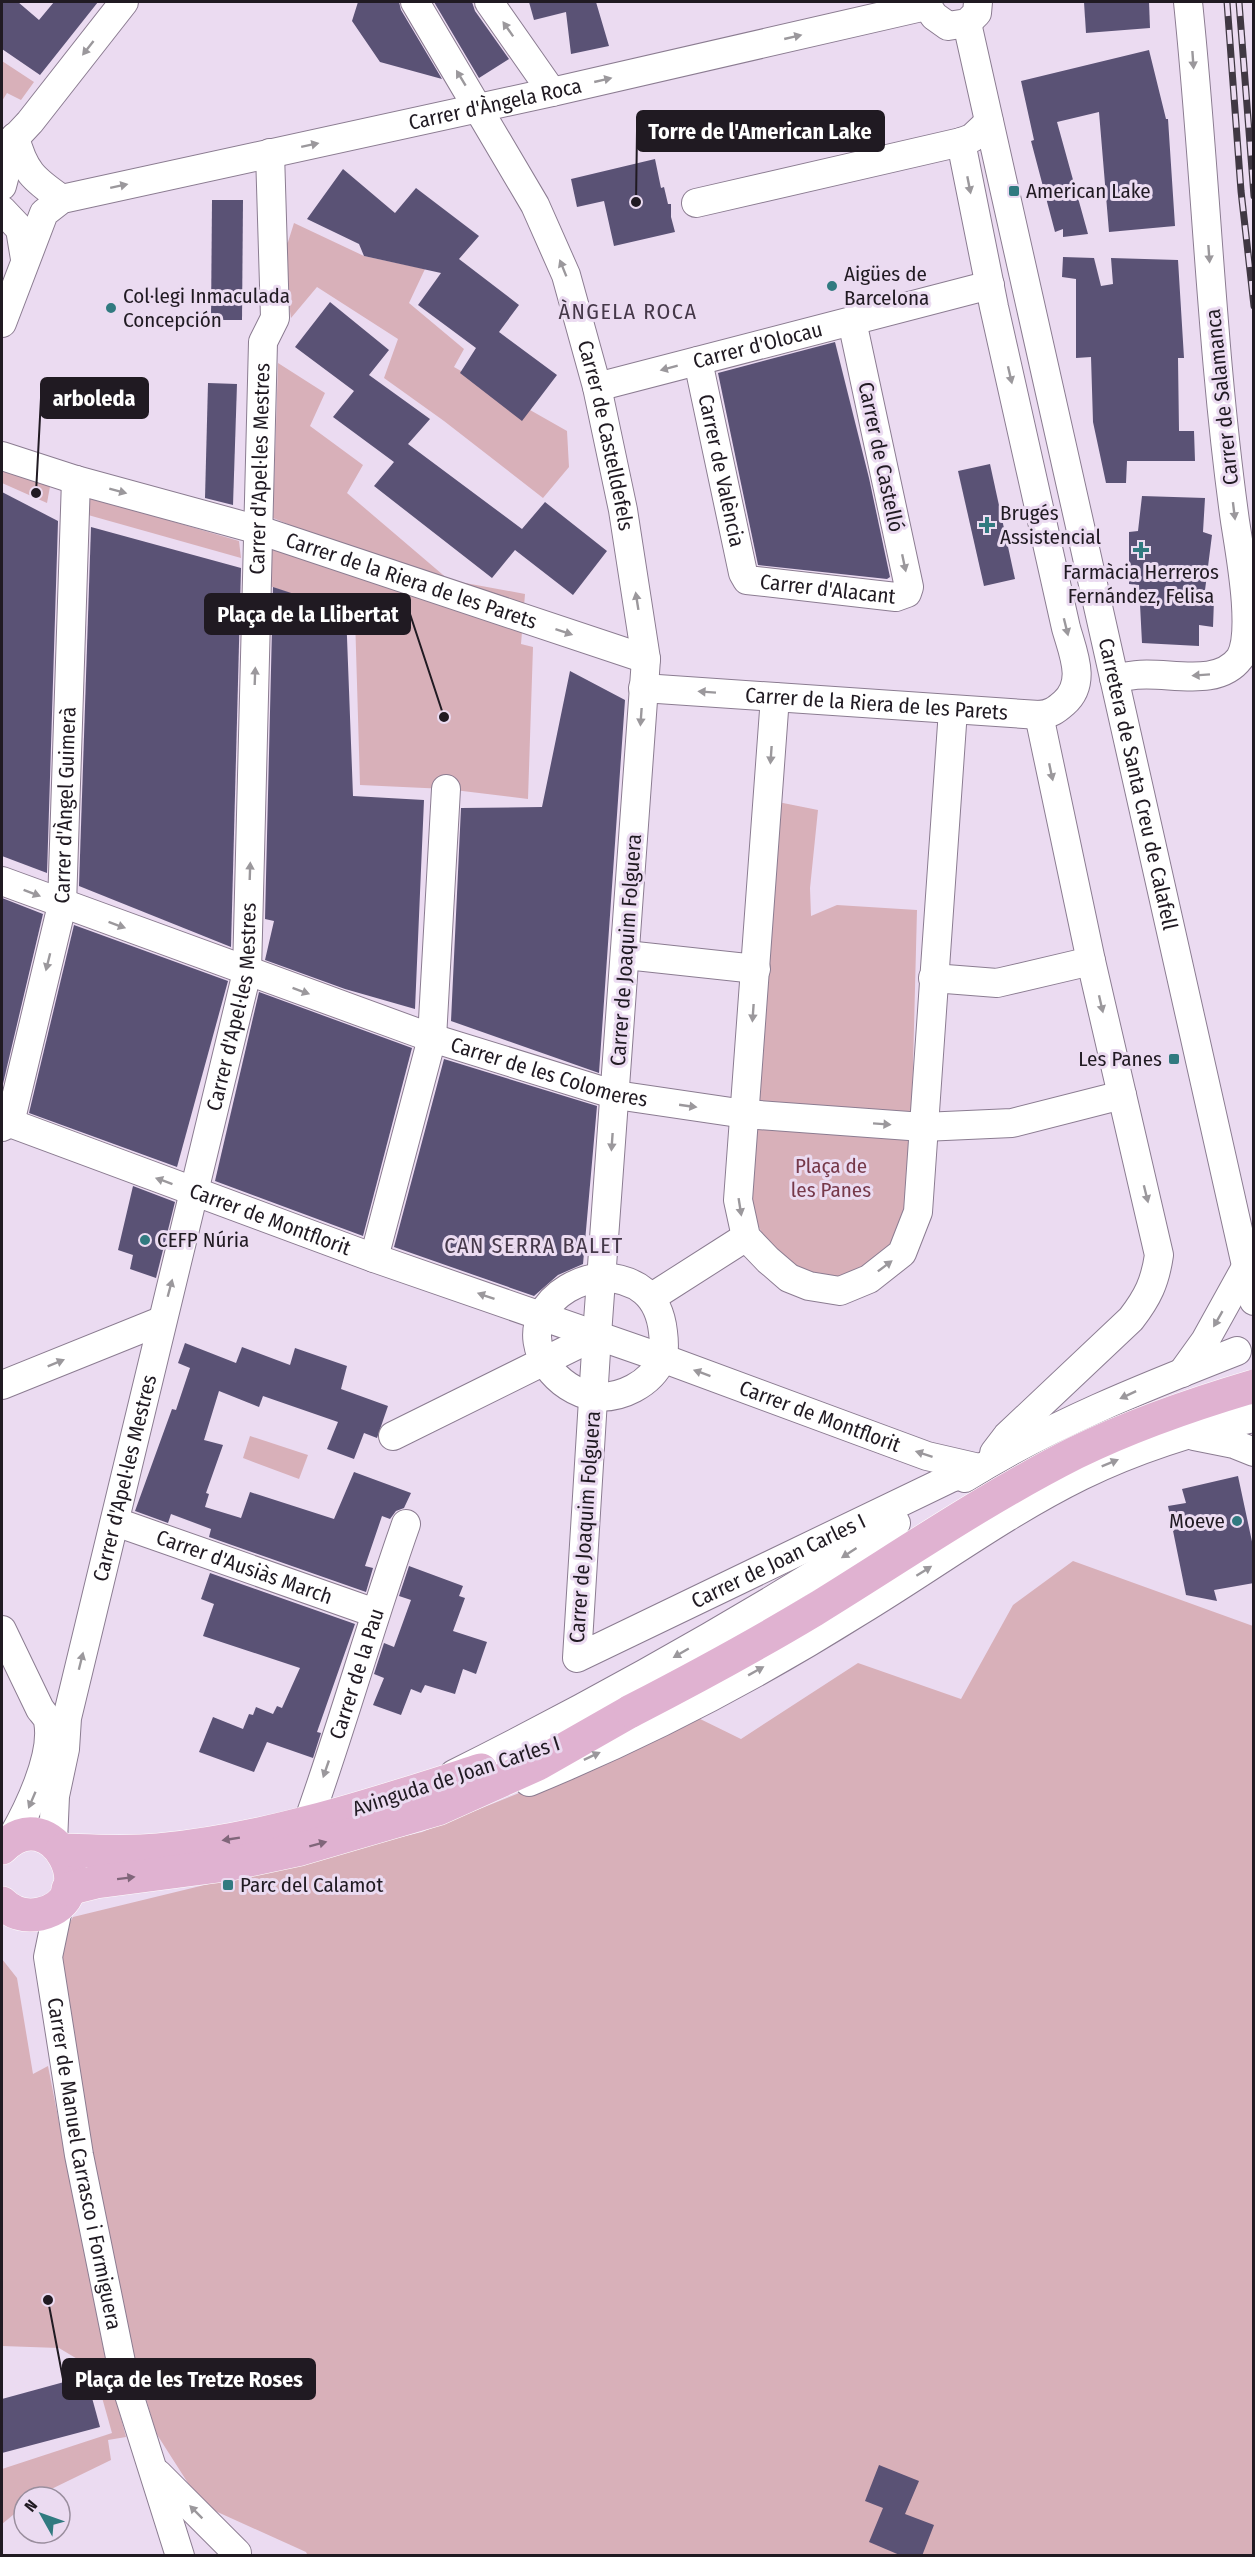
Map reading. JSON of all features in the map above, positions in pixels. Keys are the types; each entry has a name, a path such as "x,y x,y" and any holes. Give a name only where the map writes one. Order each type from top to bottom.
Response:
{"main road":[{"name":"Avinguda de Joan Carles I","path":"7,1907 22,1915 37,1915 47,1912 64,1897 96,1882 226,1864 300,1849 434,1797 631,1711 754,1645 1017,1484 1076,1452 1149,1421 1254,1386"},
{"name":"Avinguda de Joan Carles I","path":"6,1844 19,1837 34,1835 58,1846 157,1850 236,1839 372,1806 434,1797"},
{"path":"58,1846 68,1861 71,1873 64,1897"}],"street":[{"path":"2,186 8,144 30,122 124,2"},
{"name":"Carrer de Castelldefels","path":"415,2 536,205 566,275 597,387 623,510 646,659"},
{"path":"489,2 552,92"},
{"name":"Carrer de Salamanca","path":"1078,670 1112,670 1136,675 1217,674 1239,660 1249,638 1248,611 1234,514 1214,326 1188,2"},
{"name":"Carrer d'Àngela Roca","path":"62,199 552,92 868,10 926,4"},
{"name":"Carretera de Santa Creu de Calafell","path":"926,4 934,16 948,26 972,12 989,122 1254,1301"},
{"path":"696,203 961,142 972,138 989,122"},
{"path":"961,142 990,285 1061,605 1078,670"},
{"path":"2,322 44,213 62,199 39,183 8,144"},
{"name":"Carrer d'Apel·les Mestres","path":"58,1846 55,1796 66,1749 57,1719 116,1522 161,1321 196,1192 247,972 263,342 275,318 270,153"},
{"path":"2,210 20,229 25,259"},
{"name":"Carrer d'Olocau","path":"597,387 990,285"},
{"name":"Carrer de Castelló","path":"852,321 909,587 907,593"},
{"name":"Carrer de València","path":"698,361 743,573 747,580"},
{"name":"Carrer de la Riera de les Parets","path":"2,456 76,480 259,530 646,659"},
{"name":"Carrer d'Àngel Guimerà","path":"4,1123 62,905 76,480"},
{"name":"Carrer d'Alacant","path":"747,580 896,597 907,593"},
{"name":"Carrer de Joaquim Folguera","path":"577,1658 597,1335 646,659"},
{"name":"Carrer de la Riera de les Parets","path":"643,688 1040,715 1054,711 1069,699 1074,693 1078,670"},
{"path":"775,697 738,1200 746,1237 789,1278 809,1286 840,1291 868,1279 902,1253 918,1212 953,710"},
{"path":"981,1468 1007,1436 1131,1319 1144,1302 1155,1280 1159,1255 1091,961 1040,715"},
{"path":"374,1258 432,1038 446,789"},
{"name":"Carrer de les Colomeres","path":"2,882 432,1038 616,1095 746,1114 923,1127 1012,1122 1122,1095"},
{"path":"626,955 756,969"},
{"path":"933,978 997,983 1091,961"},
{"name":"Carrer de Montflorit","path":"4,1123 374,1258 662,1358 927,1456 981,1468"},
{"path":"652,1298 746,1237"},
{"path":"1182,1372 1205,1341 1246,1267"},
{"path":"618,1278 635,1285 652,1298 662,1323 664,1342 662,1358 645,1381 628,1391 611,1396 593,1396 566,1385 544,1362 538,1332 541,1316 552,1301 567,1288 588,1279 618,1278"},
{"path":"2,1384 161,1321"},
{"path":"393,1436 597,1335"},
{"path":"434,1797 808,1579 981,1468 1051,1431 1245,1343"},
{"path":"1245,1343 1232,1366 1230,1379 1234,1396 1240,1406 1254,1418"},
{"path":"1054,1392 1046,1416 1051,1431 1072,1470 1083,1475"},
{"name":"Avinguda de Joan Carles I","path":"434,1797 515,1788 591,1757 687,1710 859,1612 1033,1502 1083,1475 1110,1463 1222,1424 1254,1418"},
{"path":"1192,1435 1234,1444 1254,1452"},
{"name":"Carrer de Joan Carles I","path":"577,1658 951,1478 981,1468"},
{"name":"Carrer d'Ausiàs March","path":"116,1522 375,1613"},
{"name":"Carrer de la Pau","path":"308,1822 337,1740 375,1613 406,1524"},
{"path":"5,1646 57,1719 34,1797 6,1844"},
{"name":"Carrer de Manuel Carrasco i Formiguera","path":"64,1897 48,1957 79,2156 125,2382 180,2556"},
{"name":"Carrer de Manuel Carrasco i Formiguera","path":"7,1907 48,1957"},
{"name":"Carrer de Manuel Carrasco i Formiguera","path":"155,2471 242,2555"}],"green space":[{"path":"2,61 34,82 21,100 7,93 2,101"},
{"path":"294,223 364,256 425,269 409,303 464,349 454,367 567,431 569,467 543,498 444,421 384,378 398,339 317,287 291,318 281,249 288,242"},
{"path":"278,363 325,393 310,426 363,465 347,493 449,580 525,594 521,644 533,647 528,799 446,789 360,785 355,616 258,582 270,547 397,569 273,518"},
{"path":"2,468 51,481 47,503 2,483"},
{"path":"76,493 239,541 241,558 81,513"},
{"name":"Plaça de les Panes","path":"768,800 818,810 810,888 811,916 837,905 917,910 911,1145 906,1212 895,1240 861,1273 833,1278 809,1277 766,1242 751,1210 757,1133"},
{"path":"250,1436 308,1455 299,1479 243,1458"},
{"path":"1073,1561 1253,1626 1253,2555 308,2556 306,2552 202,2505 156,2433 110,2274 61,1967 62,1936 73,1917 422,1832 559,1777 692,1715 741,1739 858,1663 961,1699 1013,1605"},
{"path":"2,1959 17,1978 33,2074 48,2066 106,2362 126,2437 108,2440 111,2460 60,2485 12,2485 12,2516 2,2524 2,2469 112,2433 94,2369 59,2348 2,2346"}],"building":[{"path":"2,2 18,2 39,20 54,2 98,2 40,75 2,49"},
{"path":"358,2 399,2 401,10 442,79 380,62 352,21"},
{"path":"434,2 472,2 475,11 509,59 479,78"},
{"path":"529,2 596,2 609,46 571,54 566,12 534,20"},
{"path":"1084,2 1149,2 1150,28 1086,33"},
{"path":"1149,50 1166,119 1168,119 1175,226 1109,232 1099,112 1057,122 1088,234 1063,237 1063,229 1055,232 1031,141 1034,140 1021,81"},
{"path":"655,159 661,188 664,187 668,204 671,204 671,217 675,232 614,246 604,201 577,207 571,179"},
{"path":"343,169 395,213 416,188 479,236 459,259 519,305 499,332 557,375 522,421 460,373 476,348 418,305 441,273 364,256 359,244 307,219"},
{"path":"212,200 243,200 242,320 211,320"},
{"path":"1063,257 1094,258 1101,286 1113,284 1111,258 1178,260 1184,358 1178,358 1179,431 1194,431 1195,461 1127,461 1126,483 1106,483 1093,422 1091,357 1076,358 1076,279 1062,277"},
{"path":"330,302 389,350 369,375 430,419 408,444 522,529 545,502 607,551 573,595 515,550 492,578 374,486 394,462 333,417 354,391 295,347"},
{"path":"835,342 869,478 890,577 887,579 758,565 718,373"},
{"path":"208,383 237,384 233,505 205,498"},
{"name":"Brugés Assistencial","path":"990,464 1015,579 984,586 958,471"},
{"path":"2,492 58,521 47,873 2,856"},
{"path":"1142,496 1205,498 1203,532 1212,535 1204,598 1214,599 1213,627 1199,625 1199,646 1142,643 1139,585 1129,584 1129,532 1138,531"},
{"path":"91,527 241,568 231,947 79,886"},
{"path":"273,587 346,611 353,796 424,800 415,1009 345,989 265,960 274,921 265,919"},
{"path":"570,671 625,700 599,1073 451,1021 461,808 542,807"},
{"path":"2,898 43,914 2,1088"},
{"path":"74,925 228,981 177,1167 29,1113"},
{"path":"259,992 412,1048 363,1236 215,1181"},
{"path":"444,1059 597,1106 583,1264 558,1275 534,1296 394,1247"},
{"name":"CEFP Núria","path":"133,1186 175,1202 156,1278 130,1269 133,1255 118,1250"},
{"path":"185,1343 236,1363 242,1347 290,1365 295,1348 347,1366 341,1389 388,1406 377,1438 364,1433 354,1459 327,1449 338,1422 263,1396 259,1407 219,1391 204,1440 223,1445 206,1493 209,1494 205,1507 241,1518 250,1492 334,1519 354,1472 411,1493 404,1508 396,1511 390,1519 382,1516 365,1566 373,1568 366,1592 209,1537 211,1529 171,1514 168,1523 135,1511 172,1409 176,1410 190,1368 178,1363"},
{"path":"1238,1476 1254,1551 1254,1583 1214,1590 1217,1601 1186,1595 1168,1506 1186,1503 1182,1489"},
{"path":"409,1566 463,1586 459,1596 465,1598 453,1631 487,1642 476,1674 463,1669 455,1694 425,1685 421,1693 411,1689 401,1715 373,1705 384,1678 374,1674 384,1643 394,1647 411,1600 399,1596"},
{"path":"210,1573 355,1624 317,1732 321,1733 313,1758 267,1742 254,1772 199,1752 213,1717 243,1729 249,1714 253,1715 256,1707 273,1714 277,1706 282,1708 300,1668 203,1636 214,1604 201,1599"},
{"path":"86,2376 100,2427 2,2453 2,2399"},
{"path":"879,2465 919,2481 905,2514 934,2525 922,2556 902,2556 869,2542 883,2508 865,2501"}],"railway":[{"path":"1227,2 1241,191 1254,306"},
{"path":"1239,2 1254,196"}],"place":[{"name":"American Lake","path":"1014,191"},
{"name":"Torre de l'American Lake","path":"636,202"},
{"name":"Aigües de Barcelona","path":"832,286"},
{"name":"Col·legi Inmaculada Concepción","path":"111,308"},
{"name":"arboleda","path":"36,493"},
{"name":"Brugés Assistencial","path":"987,525"},
{"name":"Farmàcia Herreros Fernández, Felisa","path":"1141,550"},
{"name":"Plaça de la Llibertat","path":"444,717"},
{"name":"Les Panes","path":"1174,1059"},
{"name":"CEFP Núria","path":"145,1240"},
{"name":"Moeve","path":"1237,1521"},
{"name":"Parc del Calamot","path":"228,1885"},
{"name":"Plaça de les Tretze Roses","path":"48,2300"}],"district":[{"name":"ÀNGELA ROCA","path":"628,311"},
{"name":"CAN SERRA BALET","path":"534,1245"}]}
